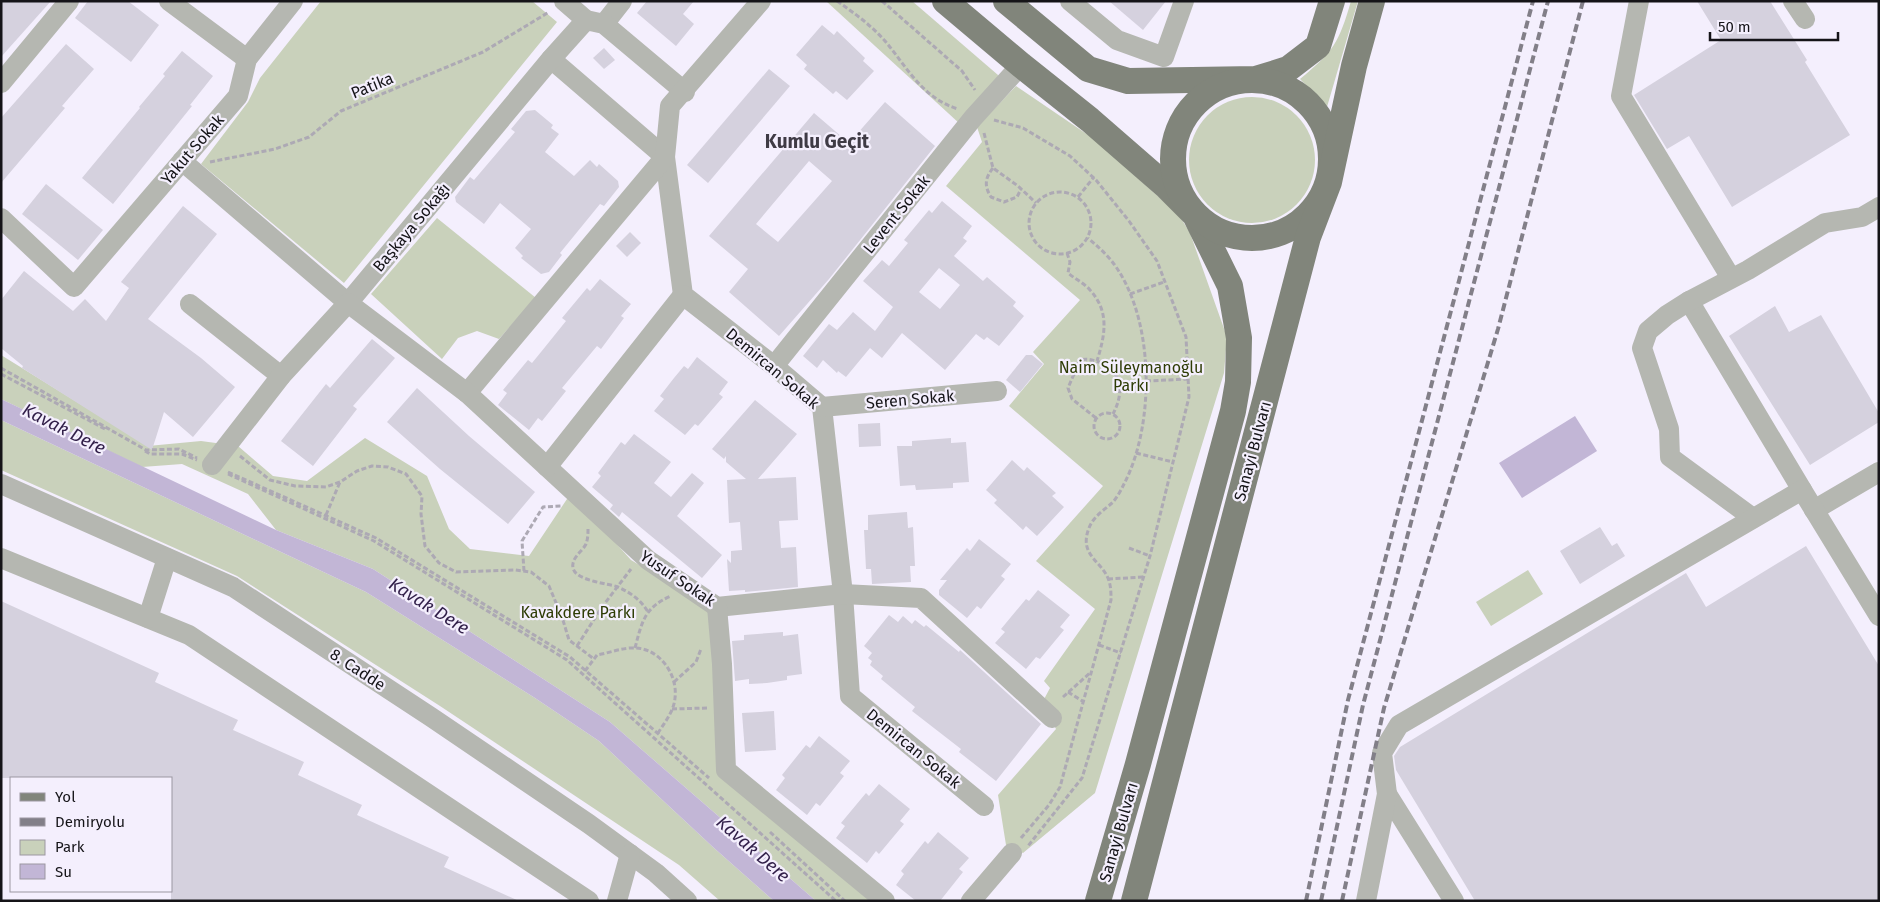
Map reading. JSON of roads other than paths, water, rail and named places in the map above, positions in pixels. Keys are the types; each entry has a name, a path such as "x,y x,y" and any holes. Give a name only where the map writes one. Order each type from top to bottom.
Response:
{"main road":[{"path":"944,1 1090,120 1167,187 1195,215 1218,231 1244,238 1272,236 1297,225 1317,206 1329,182 1332,158 1328,134 1317,113 1301,95 1280,84 1256,79 1128,81 1088,69 1006,1"},
{"path":"1195,215 1180,192 1173,166 1175,139 1186,114 1205,94 1230,82 1256,79 1288,69 1318,46 1332,1"},
{"name":"Sanayi Bulvarı","path":"1134,901 1308,236 1329,182 1354,66 1372,1"},
{"name":"Sanayi Bulvarı","path":"1098,901 1138,764 1233,411 1238,382 1239,338 1230,286 1195,215"}],"street":[{"path":"1,83 69,1"},
{"path":"169,1 247,59"},
{"name":"Yakut Sokak","path":"1,218 74,287 238,96 247,59 293,1"},
{"name":"Başkaya Sokağı","path":"212,467 281,376 348,303 551,59 622,1"},
{"path":"547,467 683,295 665,157 670,106 761,1"},
{"path":"1070,1 1117,40 1164,58 1184,1"},
{"path":"1639,1 1621,96 1732,278"},
{"path":"1793,1 1805,19"},
{"path":"557,7 595,22 684,92"},
{"path":"551,59 665,157"},
{"name":"Levent Sokak","path":"774,366 976,113 1021,65"},
{"path":"467,393 665,157"},
{"path":"182,161 348,303"},
{"path":"1753,518 1670,457 1669,429 1642,348 1648,331 1667,315 1689,301 1825,223 1862,217 1879,207"},
{"name":"Demircan Sokak","path":"683,295 774,366 822,407 843,594 850,696 984,806"},
{"path":"1689,301 1879,616"},
{"name":"Yusuf Sokak","path":"348,303 467,393 642,555 717,607 843,594 921,598 1052,718"},
{"path":"190,304 281,376"},
{"name":"Seren Sokak","path":"822,407 997,390"},
{"path":"1814,510 1879,472"},
{"name":"8. Cadde","path":"1,484 232,587 431,716 630,854 656,873 687,901"},
{"path":"1366,901 1388,794 1382,753 1399,725 1802,490"},
{"path":"1,558 189,635 588,901"},
{"path":"148,618 167,558"},
{"path":"717,607 722,664 726,770 885,901"},
{"path":"1388,794 1454,901"},
{"path":"971,901 1012,853"},
{"path":"617,901 630,854"}],"water":[{"name":"Kavak Dere","path":"1,399 276,530 373,569 610,722 816,901 774,901 599,741 535,698 366,592 1,420"},
{"path":"1575,416 1597,451 1522,498 1499,463"}],"railway":[{"path":"1306,901 1348,700 1533,1"},
{"path":"1321,901 1363,705 1548,1"},
{"path":"1342,901 1384,708 1498,329 1583,1"}],"district":[{"name":"Kumlu Geçit","path":"817,141"}],"park label":[{"name":"Naim Süleymanoğlu Parkı","path":"1131,376"},
{"name":"Kavakdere Parkı","path":"578,612"}]}
